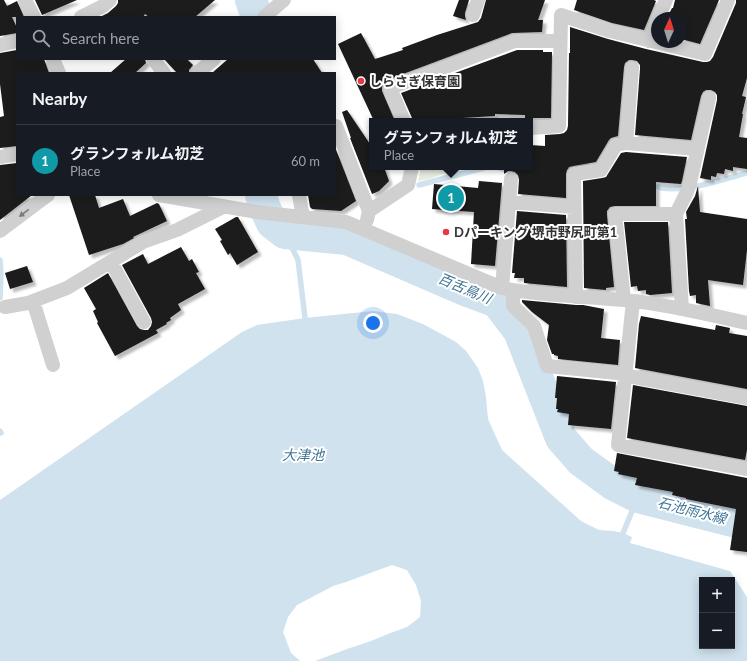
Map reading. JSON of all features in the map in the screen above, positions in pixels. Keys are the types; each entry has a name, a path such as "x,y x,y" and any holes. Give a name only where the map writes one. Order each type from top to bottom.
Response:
{"street":[{"path":"25,0 33,16"},
{"path":"83,16 103,6 110,0"},
{"path":"265,16 284,0"},
{"path":"473,15 478,0"},
{"path":"661,12 666,0"},
{"path":"533,128 559,126 561,15 610,31 705,54 728,0"},
{"path":"649,41 651,36"},
{"path":"403,118 390,88 515,40 560,41"},
{"path":"0,45 16,41"},
{"path":"53,60 59,72"},
{"path":"154,60 163,72"},
{"path":"198,72 213,60"},
{"path":"626,144 632,68"},
{"path":"682,309 676,214 689,187 709,98"},
{"path":"336,126 369,211 366,230"},
{"path":"576,297 574,174 601,170 616,145 626,144 697,149"},
{"path":"0,157 16,154"},
{"path":"369,211 408,186 411,170"},
{"path":"511,179 507,289 513,306 534,326 547,366 617,372 747,398"},
{"path":"0,231 47,196"},
{"path":"164,196 257,212 346,222 507,289 576,297 629,301 682,309 747,323"},
{"path":"299,196 303,217"},
{"path":"509,202 574,207"},
{"path":"5,307 28,303 67,288 143,242 177,230 223,207"},
{"path":"676,214 615,214 629,301 626,375 618,445 747,469"},
{"path":"110,262 144,322"},
{"path":"33,301 53,364"}],"shaded area":[{"path":"420,170 454,170 429,179 418,181"}],"water":[{"name":"大津池","path":"373,311 397,314 423,324 456,342 466,351 478,368 483,381 488,419 502,450 581,521 599,530 623,533 632,537 630,543 730,571 734,577 699,577 699,649 735,649 735,579 747,597 747,661 315,661 407,627 420,617 421,601 416,585 407,570 392,565 333,586 297,605 288,617 283,632 291,653 300,661 0,661 0,500 242,332 257,325"}],"building":[{"path":"0,0 4,0 7,6 17,1 24,16 12,17 16,26 16,33 0,36"},
{"path":"35,0 77,0 42,15"},
{"path":"118,0 215,0 196,16 148,16 145,14 144,16 102,16 108,13 118,3"},
{"path":"459,0 469,0 465,13 466,20 453,16"},
{"path":"486,0 545,0 538,20 543,20 542,32 512,33 387,80 383,83 382,91 394,118 373,118 338,44 361,33 375,59 403,50 402,48 437,35 478,22 481,18"},
{"path":"577,0 656,1 644,30 612,23 574,10"},
{"path":"675,0 719,0 700,44 687,41 687,12 670,12 673,8"},
{"path":"736,0 747,0 747,78 742,96 746,97 739,137 747,138 747,169 733,167 733,171 725,169 724,174 717,173 716,177 711,176 711,180 700,178 717,100 717,95 711,90 706,90 701,96 691,140 635,135 640,65 637,61 629,60 625,63 624,67 618,136 609,140 596,162 569,167 566,174 566,198 518,194 518,175 511,171 504,174 504,170 533,170 533,145 545,146 545,135 560,134 567,130 570,27 646,49 707,62 713,57"},
{"path":"16,50 16,60 44,60 49,72 16,72 16,146 0,148 0,117 4,116 0,84 0,53"},
{"path":"517,50 543,50 543,52 552,52 551,118 525,118 525,115 495,114 495,116 462,118 412,118 401,93"},
{"path":"125,60 145,60 146,63 136,72 111,72"},
{"path":"165,60 188,60 193,65 189,72 176,72"},
{"path":"227,60 314,60 321,72 213,72"},
{"path":"347,110 369,143 369,170 385,170 389,181 379,191 372,194 350,138 342,112"},
{"path":"336,150 356,201 341,211 312,209 310,207 308,196 336,196"},
{"path":"626,152 687,157 682,181 681,184 656,182 656,206 610,207 607,211 607,215 614,287 606,288 606,290 584,288 583,181 606,177 621,153"},
{"path":"16,163 16,196 31,196 0,220 0,165"},
{"path":"479,181 502,183 495,266 471,264 474,212 432,209 434,184 478,188"},
{"path":"698,186 700,212 747,219 747,250 743,285 708,280 710,306 696,303 696,295 690,296 689,291 685,219 687,219 686,212 695,196"},
{"path":"69,196 95,196 99,208 123,199 130,216 157,203 159,204 167,221 133,237 134,238 123,244 89,255"},
{"path":"517,211 566,215 567,287 524,283 524,278 514,278 515,273 512,273"},
{"path":"238,217 258,252 237,265 230,253 228,255 220,241 222,240 215,229"},
{"path":"624,222 668,222 672,293 650,295 646,294 646,290 638,291 637,286 631,287"},
{"path":"181,247 189,261 192,259 199,272 196,273 205,289 178,304 181,310 170,318 171,320 166,323 167,324 156,330 158,333 115,356 97,323 98,322 93,311 96,309 84,288 108,273 137,326 140,329 148,330 152,322 151,318 122,265 143,254 148,264"},
{"path":"27,266 33,282 10,289 5,273"},
{"path":"522,300 583,305 604,309 601,338 620,340 618,365 558,359 558,356 552,354 547,340 549,325 532,312 522,302"},
{"path":"641,316 715,330 716,325 730,328 729,333 747,336 747,389 635,368"},
{"path":"557,376 616,382 611,429 568,425 569,414 557,412 558,409 556,409 557,398 555,398"},
{"path":"633,385 747,406 747,450 745,460 627,438"},
{"path":"617,453 747,478 747,552 730,550 736,509 686,499 672,495 673,492 635,485 637,478 618,474 619,472 614,471"}],"waterway":[{"name":"百舌鳥川","path":"251,0 257,16"},
{"path":"561,169 586,164"},
{"path":"419,185 476,170"},
{"path":"505,170 517,174"},
{"path":"650,184 662,188 672,189 694,187 747,173"},
{"name":"百舌鳥川","path":"261,196 272,223 285,233 347,239 465,290 497,302 519,331 561,438 581,461 614,485 638,497 736,522 747,523"},
{"path":"285,233 298,260 305,318"},
{"path":"0,260 0,298"},
{"path":"623,533 638,497"}],"place":[{"name":"しらさぎ保育園","path":"361,81"},
{"name":"グランフォルム初芝","path":"451,198"},
{"name":"Dパーキング 堺市野尻町第1","path":"446,232"}],"water label":[{"name":"石池雨水線","path":"692,510"}]}
